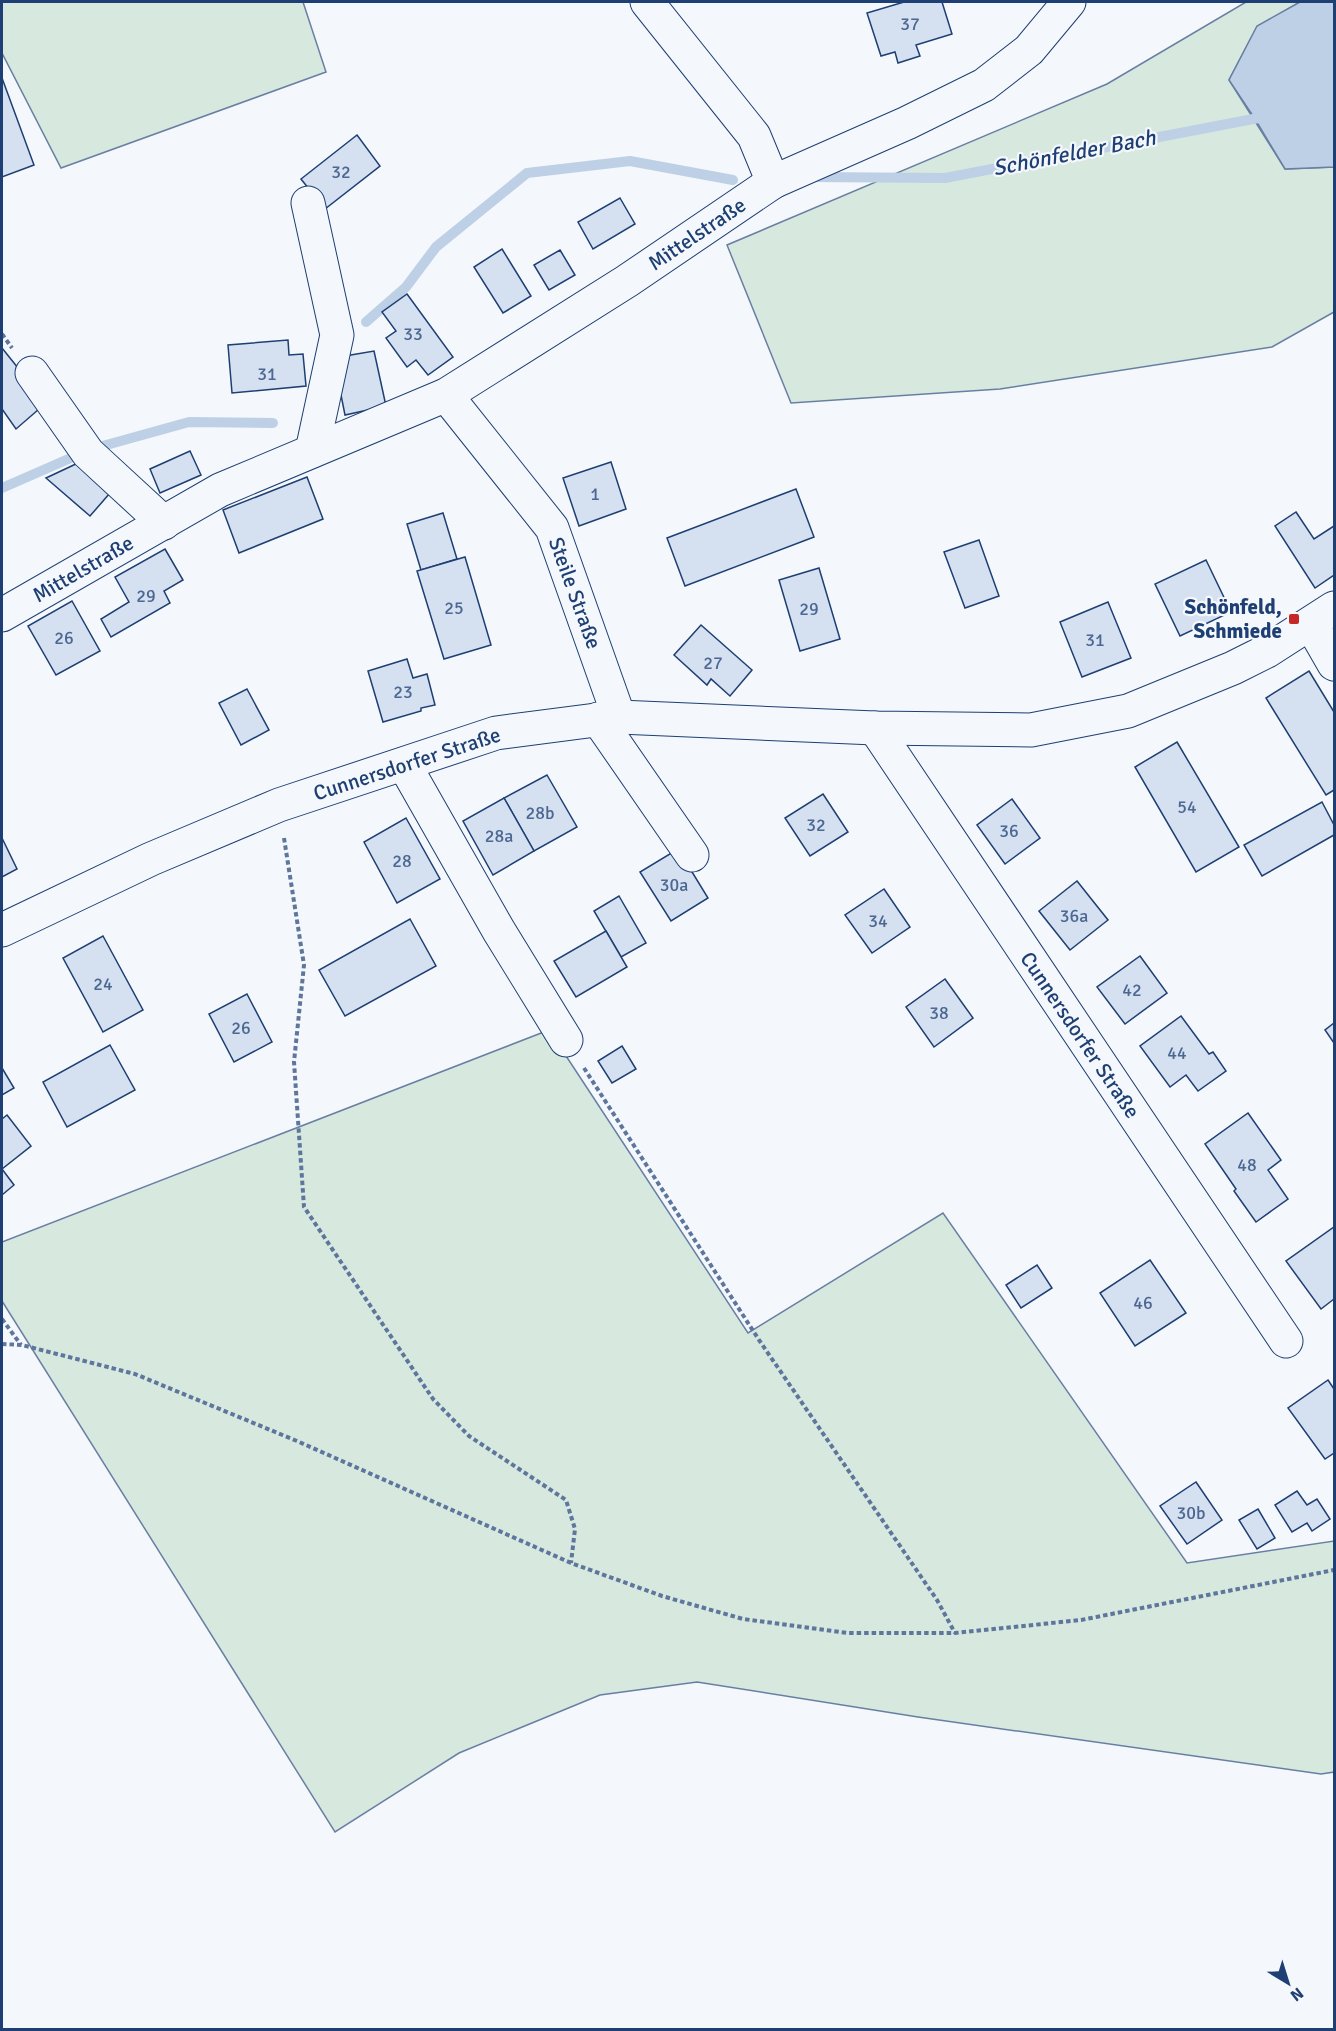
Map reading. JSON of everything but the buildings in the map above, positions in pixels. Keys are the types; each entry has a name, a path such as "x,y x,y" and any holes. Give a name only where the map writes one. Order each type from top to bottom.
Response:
{"street":[{"path":"648,2 754,136 773,182"},
{"name":"Mittelstraße","path":"2,615 220,490 446,395 627,281 773,182 907,123 984,85 1029,50 1070,2"},
{"path":"308,203 337,335 312,451"},
{"path":"32,373 88,453 164,523"},
{"name":"Steile Straße","path":"446,395 552,528 609,718 692,855"},
{"path":"1323,616 1335,664"},
{"name":"Cunnersdorfer Straße","path":"2,930 150,859 279,805 496,733 609,718 875,728 1030,730 1128,711 1233,668 1267,651 1323,616"},
{"name":"Cunnersdorfer Straße","path":"875,728 1286,1341"},
{"path":"404,764 566,1040"}],"path":[{"path":"279,805 304,965 294,1062 304,1207 433,1399 469,1436 566,1500 575,1529 571,1563"},
{"path":"566,1040 759,1340 937,1600 955,1633"},
{"path":"2,1319 22,1345"},
{"path":"2,1344 22,1345 135,1374 297,1441 571,1563 662,1596 743,1619 848,1633 955,1633 1081,1620 1335,1570"}],"shaded area":[{"path":"2,2 303,2 326,72 61,168 2,53"},
{"path":"1246,2 1300,2 1257,27 1229,80 1285,169 1334,167 1334,312 1272,347 1000,389 791,403 727,245 1107,84"},
{"path":"549,1030 748,1333 943,1213 1187,1563 1334,1541 1334,1772 1321,1774 918,1717 697,1682 600,1695 459,1753 335,1832 2,1301 2,1242"}],"water":[{"path":"1300,2 1334,2 1334,167 1285,169 1229,80 1257,26"}],"waterway":[{"name":"Schönfelder Bach","path":"810,177 945,178 1269,116"},
{"name":"Schönfelder Bach","path":"366,322 406,287 436,247 527,173 630,161 733,180"},
{"name":"Schönfelder Bach","path":"99,447 189,422 273,423"},
{"name":"Schönfelder Bach","path":"2,488 73,457"}],"place":[{"name":"Schönfeld, Schmiede","path":"1294,619"}]}
